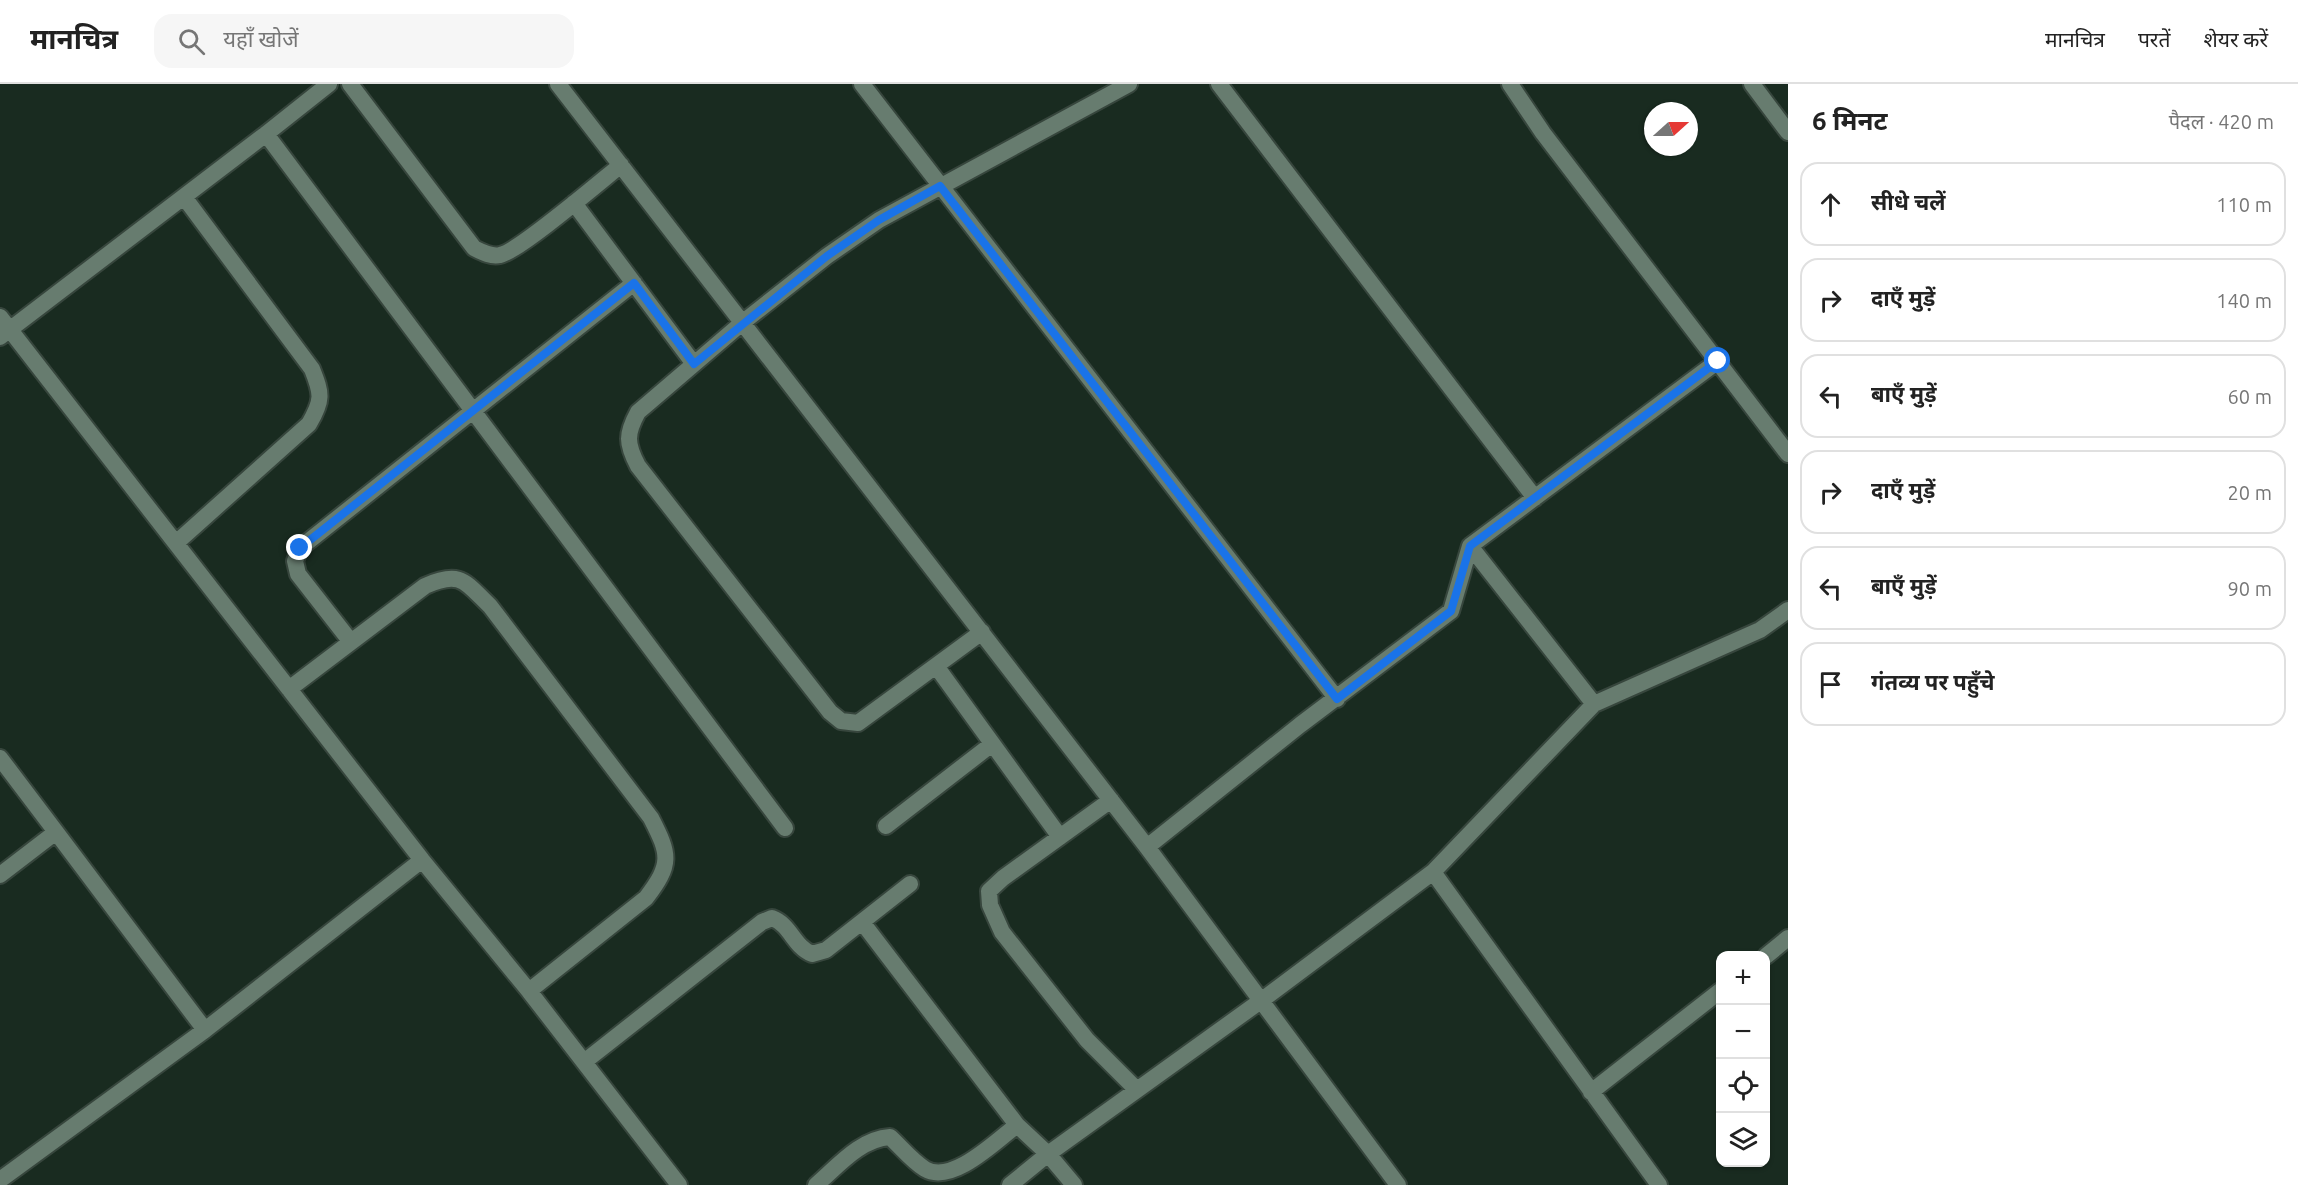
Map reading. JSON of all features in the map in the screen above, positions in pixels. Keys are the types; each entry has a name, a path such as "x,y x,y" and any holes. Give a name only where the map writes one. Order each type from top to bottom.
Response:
{"street":[{"path":"5,334 329,84"},
{"path":"350,84 474,249 487,255 502,255 524,242 621,165"},
{"path":"558,84 1147,847 1398,1185"},
{"path":"862,84 1337,699"},
{"path":"982,632 858,723 842,721 830,712 638,466 629,448 629,428 638,412 742,323 827,256 879,220 1129,84"},
{"path":"1219,84 1535,498"},
{"path":"1510,84 1543,133 1788,454"},
{"path":"1752,84 1788,132"},
{"path":"266,134 785,828"},
{"path":"176,543 309,424 319,406 319,388 312,369 184,197"},
{"path":"574,203 694,364"},
{"path":"351,642 298,574 295,561 300,548 634,283"},
{"path":"0,316 5,334 176,543 422,860 529,991 679,1185"},
{"path":"1147,847 1300,725 1451,611 1470,546 1718,361"},
{"path":"1470,546 1594,704"},
{"path":"289,689 425,586 444,578 464,581 490,606 651,818 662,839 667,860 661,878 646,898 529,991"},
{"path":"1010,1185 1048,1154 1262,1000 1432,872 1594,704 1760,630 1788,609"},
{"path":"936,666 1060,837"},
{"path":"886,826 992,744"},
{"path":"0,758 205,1030"},
{"path":"1111,800 1003,878 989,891 990,905 1002,932 1087,1040 1137,1090"},
{"path":"0,875 56,832"},
{"path":"0,1180 205,1030 422,860"},
{"path":"1432,872 1659,1185"},
{"path":"584,1062 762,922 772,918 782,921 802,950 812,954 826,950 910,884"},
{"path":"862,922 1017,1125 1048,1154 1074,1185"},
{"path":"1770,953 1788,938"},
{"path":"1591,1092 1716,994"},
{"path":"816,1185 864,1144 877,1138 890,1137 926,1170 941,1174 959,1169 1017,1125"}],"route":[{"path":"300,548 634,283 694,364 827,256 879,220 940,186 1337,699 1451,611 1470,546 1718,361"}]}
